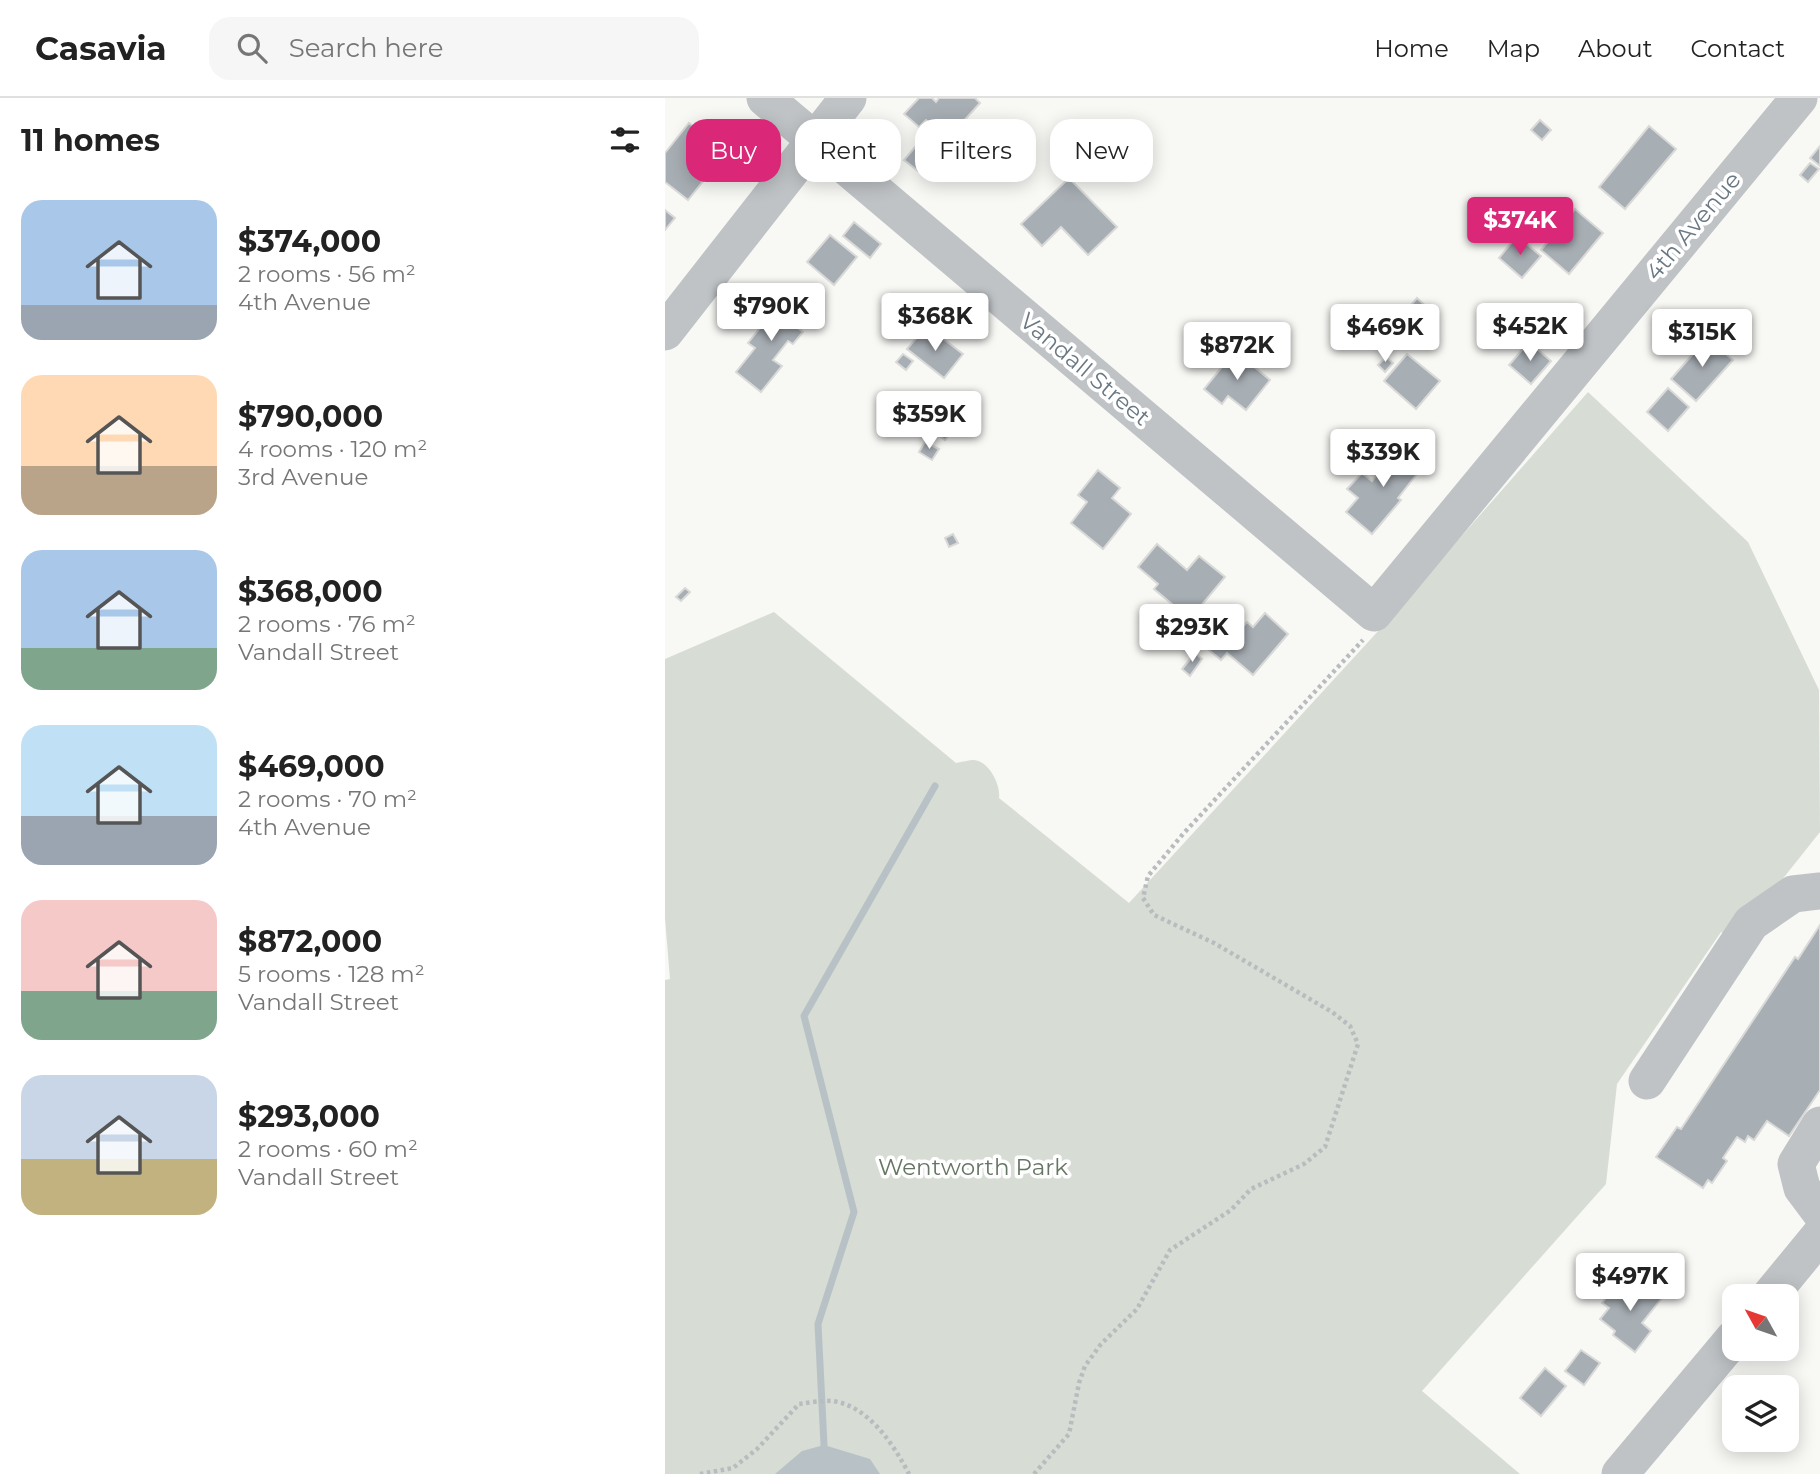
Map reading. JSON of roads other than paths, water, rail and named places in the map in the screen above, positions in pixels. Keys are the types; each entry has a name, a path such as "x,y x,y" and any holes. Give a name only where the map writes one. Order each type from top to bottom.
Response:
{"street":[{"name":"Vandall Street","path":"765,98 795,123"},
{"path":"831,119 848,98"},
{"name":"4th Avenue","path":"1374,613 1799,98"},
{"path":"665,332 795,164"},
{"name":"Vandall Street","path":"865,182 1374,613"},
{"path":"1647,1081 1751,923 1793,894 1820,891"},
{"path":"1820,1125 1796,1164 1802,1188 1820,1212"},
{"path":"1780,1284 1820,1235"},
{"path":"1620,1474 1722,1352"}],"waterway":[{"path":"824,1445 818,1324 854,1212 804,1016 935,786"}],"park label":[{"name":"Wentworth Park","path":"973,1167"}]}
